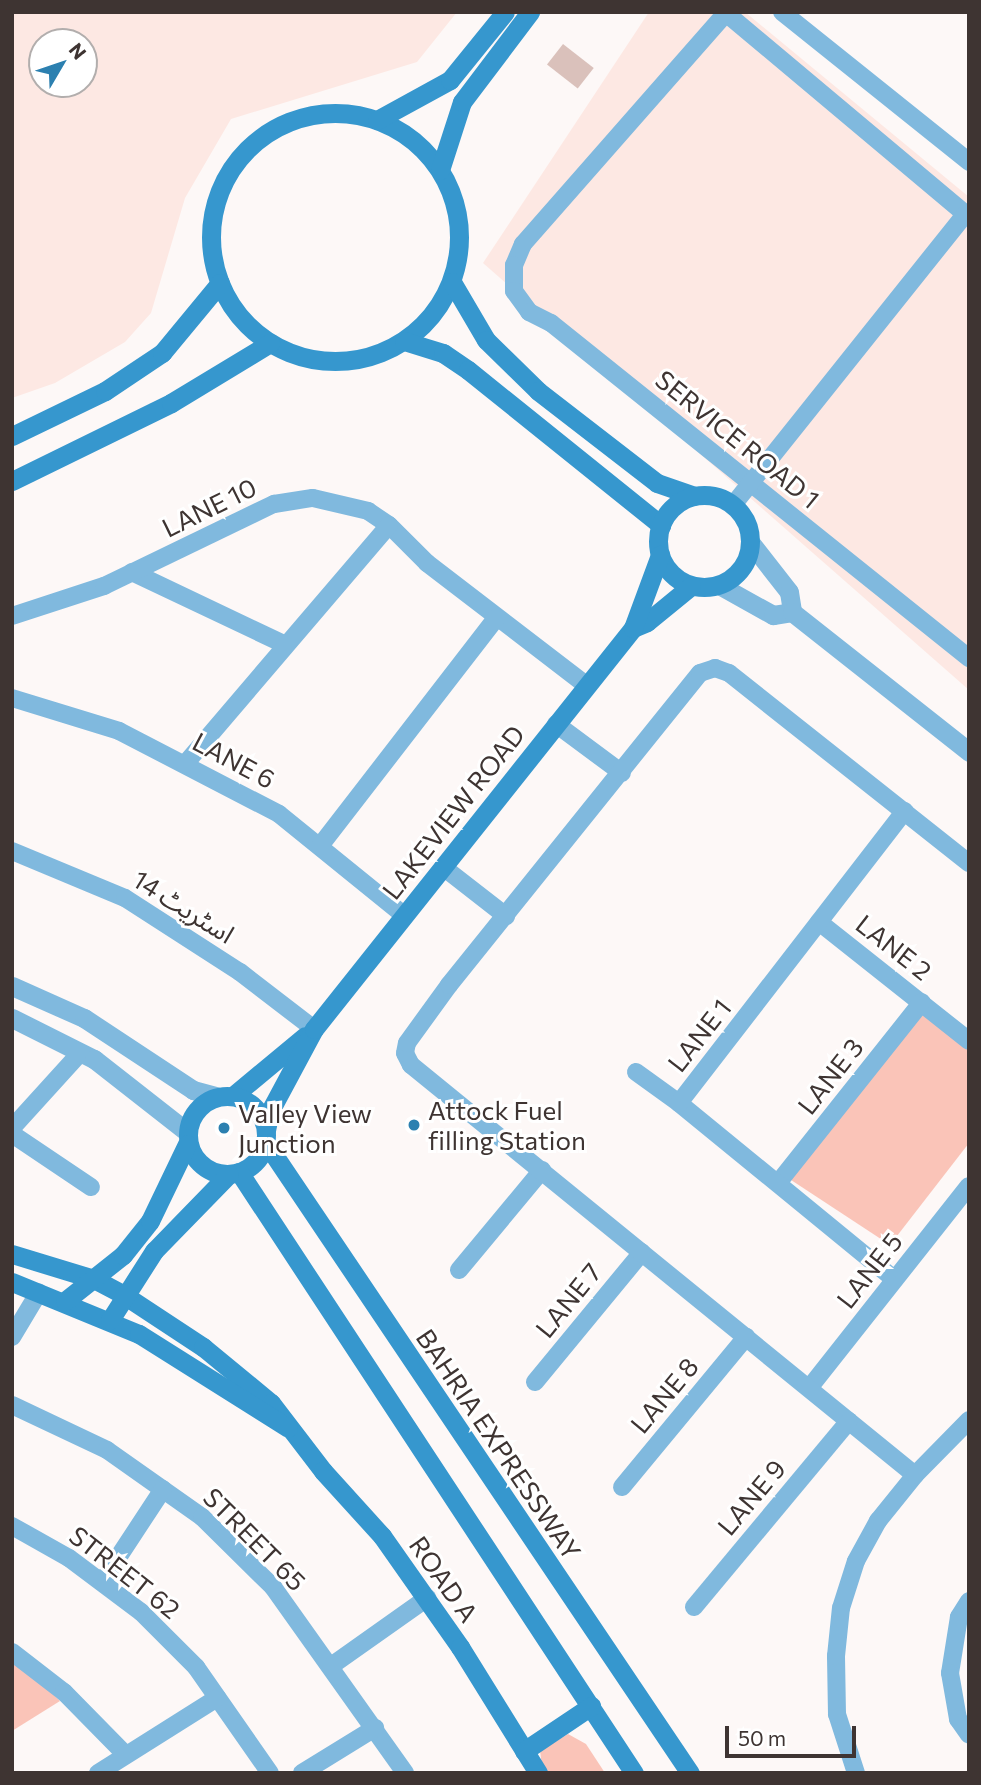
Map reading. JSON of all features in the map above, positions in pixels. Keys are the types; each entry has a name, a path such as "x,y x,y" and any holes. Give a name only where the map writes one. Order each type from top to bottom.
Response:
{"main road":[{"path":"377,120 450,80 505,12"},
{"path":"440,170 462,102 530,12"},
{"path":"346,113 377,120 413,140 440,170 459,225 452,282 432,314 404,341 384,352 338,362 291,354 270,343 232,306 220,283 212,252 212,220 220,190 236,162 258,140 285,123 315,114 346,113"},
{"path":"452,282 486,340 538,391 657,483 694,496 715,496 733,505 746,522 750,542 744,565 719,585 691,586 669,571 660,555"},
{"path":"12,436 105,391 162,353 220,283"},
{"path":"404,341 443,353 468,370 661,525"},
{"path":"12,481 171,403 270,343"},
{"path":"633,628 660,555 661,525 674,506 694,496"},
{"path":"633,628 647,622 691,586"},
{"name":"LAKEVIEW ROAD","path":"314,1029 633,628"},
{"path":"65,1301 94,1279 150,1221 172,1184 192,1116 225,1096 314,1029"},
{"path":"110,1320 124,1295 189,1210 234,1173 256,1161 266,1136 270,1111 314,1029"},
{"path":"225,1096 255,1107 266,1136"},
{"name":"BAHRIA EXPRESSWAY","path":"266,1136 690,1773"},
{"path":"187,1138 207,1168 234,1173 634,1773"},
{"name":"ROAD A","path":"12,1254 94,1279 124,1295 213,1355 271,1403 289,1429 383,1536 427,1598 538,1773"},
{"path":"12,1282 110,1320 193,1366 260,1414 289,1429"},
{"path":"524,1751 591,1706"}],"street":[{"path":"782,12 969,162"},
{"name":"SERVICE ROAD 1","path":"967,215 726,13 523,244 514,265 514,291 529,312 551,323 969,658"},
{"path":"733,505 967,215"},
{"name":"LANE 10","path":"12,615 132,572 274,503 313,498 368,511 389,525 427,563 586,685"},
{"path":"186,764 389,525"},
{"path":"750,542 789,592 793,612 969,752"},
{"path":"132,572 286,645"},
{"path":"719,585 773,615 793,612"},
{"path":"320,845 496,618"},
{"path":"915,1475 411,1065 405,1053 421,1023 700,673 715,668 729,673 969,863"},
{"name":"LANE 6","path":"12,698 119,732 279,814 405,916"},
{"path":"556,724 622,773"},
{"name":"LANE 1","path":"894,1279 679,1103 905,811"},
{"name":"اسٹریٹ 14","path":"12,851 125,898 240,972 314,1029"},
{"path":"443,867 506,916"},
{"name":"LANE 2","path":"819,922 969,1041"},
{"path":"12,986 84,1018 193,1090 225,1096"},
{"name":"LANE 3","path":"778,1183 922,1002"},
{"path":"12,1018 80,1053 187,1138"},
{"path":"12,1128 80,1053"},
{"path":"636,1072 679,1103"},
{"path":"12,1134 91,1187"},
{"path":"459,1270 542,1170"},
{"name":"LANE 5","path":"810,1387 894,1279 966,1197"},
{"name":"LANE 7","path":"535,1382 642,1252"},
{"path":"12,1337 39,1292"},
{"name":"LANE 8","path":"622,1487 746,1337"},
{"name":"STREET 65","path":"12,1405 107,1450 202,1517 273,1587 405,1773"},
{"path":"856,1773 837,1714 836,1656 841,1608 856,1562 873,1531 915,1475 969,1420"},
{"name":"LANE 9","path":"694,1607 849,1421"},
{"path":"102,1582 163,1489"},
{"name":"STREET 62","path":"12,1526 102,1582 141,1612 195,1667 270,1773"},
{"path":"331,1666 427,1598"},
{"path":"969,1601 959,1617 950,1673 969,1735"},
{"path":"12,1652 64,1692 127,1755"},
{"path":"98,1773 217,1698"},
{"path":"302,1773 375,1728"}],"shaded area":[{"path":"12,12 457,12 417,62 231,119 185,198 151,313 125,342 55,383 12,398"},
{"path":"649,12 745,12 969,197 969,690 483,263"},
{"path":"924,1008 969,1044 969,1143 890,1245 788,1178"},
{"path":"12,1653 60,1701 12,1731"},
{"path":"568,1734 586,1744 605,1773 543,1773 540,1751"}],"building":[{"path":"563,44 594,68 578,88 547,64"}],"place":[{"name":"Attock Fuel filling Station","path":"414,1125"},
{"name":"Valley View Junction","path":"224,1128"}]}
